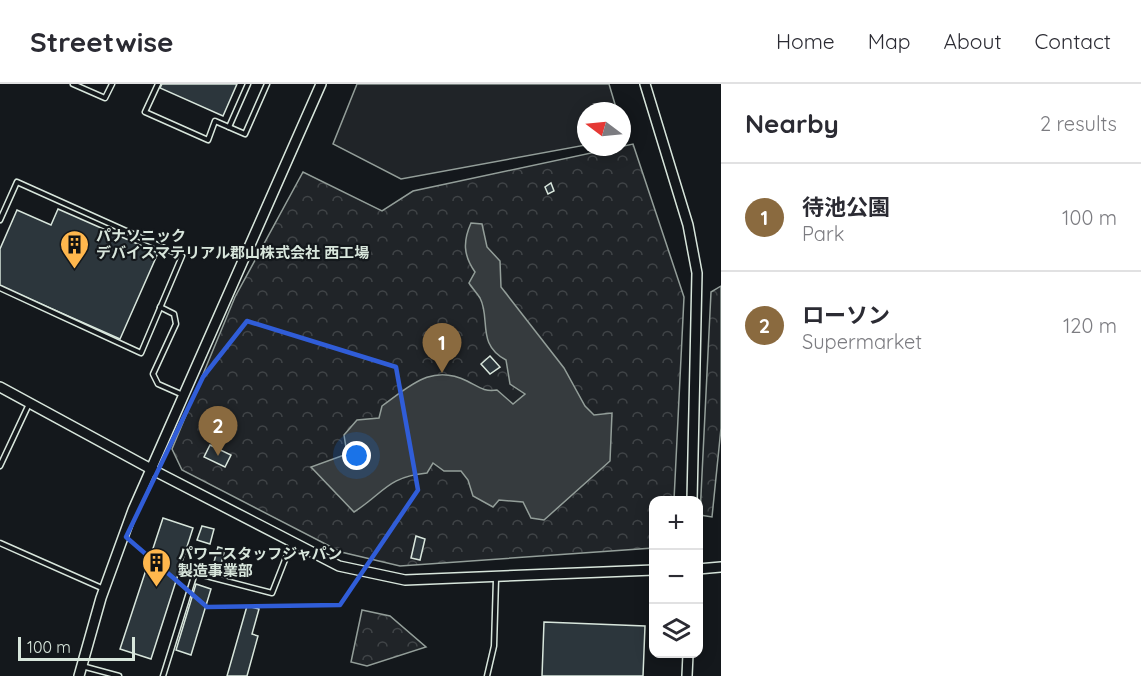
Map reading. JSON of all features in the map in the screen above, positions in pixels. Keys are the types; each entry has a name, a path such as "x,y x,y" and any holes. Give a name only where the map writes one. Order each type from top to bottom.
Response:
{"street":[{"path":"80,671 105,589 151,469 321,84"},
{"path":"645,84 688,225 696,264 698,295 692,496"},
{"path":"0,387 151,469 339,566 405,580 649,570"},
{"path":"703,568 721,567"},
{"path":"687,676 688,658"}],"lane":[{"path":"73,84 105,98 112,84"},
{"path":"158,84 146,112 208,140 216,121 245,134 267,84"},
{"path":"229,127 248,84"},
{"path":"0,220 17,182 182,256 141,353 0,288"},
{"path":"160,307 174,314 176,324 153,374 158,384 183,395"},
{"path":"0,466 30,403"},
{"path":"163,676 195,573 272,593 292,542"},
{"path":"0,543 105,589"},
{"path":"487,676 494,646 497,575"},
{"path":"80,671 119,676"}],"highlighted area":[{"path":"247,321 396,367 418,490 340,605 207,607 126,537 203,377"}],"green space":[{"path":"357,84 609,84 614,102 577,102 577,147 401,179 333,144"},
{"path":"631,144 633,144 684,297 674,496 649,496 649,548 400,566 341,552 182,470 172,449 235,297 303,172 382,211 413,191 577,156 631,156"},
{"path":"721,286 721,428 712,517 703,516 703,496 701,496 711,292"},
{"path":"362,610 390,616 426,647 367,666 351,662"}],"shaded area":[{"path":"471,223 482,224 487,247 500,261 501,287 564,368 585,406 594,415 612,413 610,461 544,520 531,518 523,502 499,500 493,507 473,496 468,480 461,471 444,471 433,463 427,473 394,482 354,512 311,467 347,454 344,435 357,420 379,418 382,406 411,385 431,376 454,376 485,390 497,390 513,404 525,394 510,384 506,360 491,347 487,339 483,306 469,283 475,272 466,254 467,236"}],"building":[{"path":"162,84 237,84 223,116 160,88"},
{"path":"551,183 554,191 548,194 545,187"},
{"name":"パナソニック デバイスマテリアル郡山株式会社 西工場","path":"58,209 158,253 120,339 0,286 0,249 17,210 51,225"},
{"path":"490,356 500,367 490,374 481,364"},
{"path":"210,445 231,455 225,467 204,457"},
{"name":"パワースタッフジャパン 製造事業部","path":"163,518 193,528 151,659 120,649"},
{"path":"202,526 214,529 210,544 197,540"},
{"path":"416,536 425,539 420,560 411,558"},
{"path":"218,547 225,549 221,564 214,562"},
{"path":"196,584 211,589 191,655 176,650"},
{"path":"247,606 259,609 252,634 258,636 247,676 227,676"},
{"path":"544,622 645,626 643,676 542,676"}],"place":[{"name":"パナソニック デバイスマテリアル郡山株式会社 西工場","path":"75,270"},
{"name":"待池公園","path":"442,373"},
{"name":"ローソン","path":"218,456"},
{"name":"パワースタッフジャパン 製造事業部","path":"157,588"}]}
